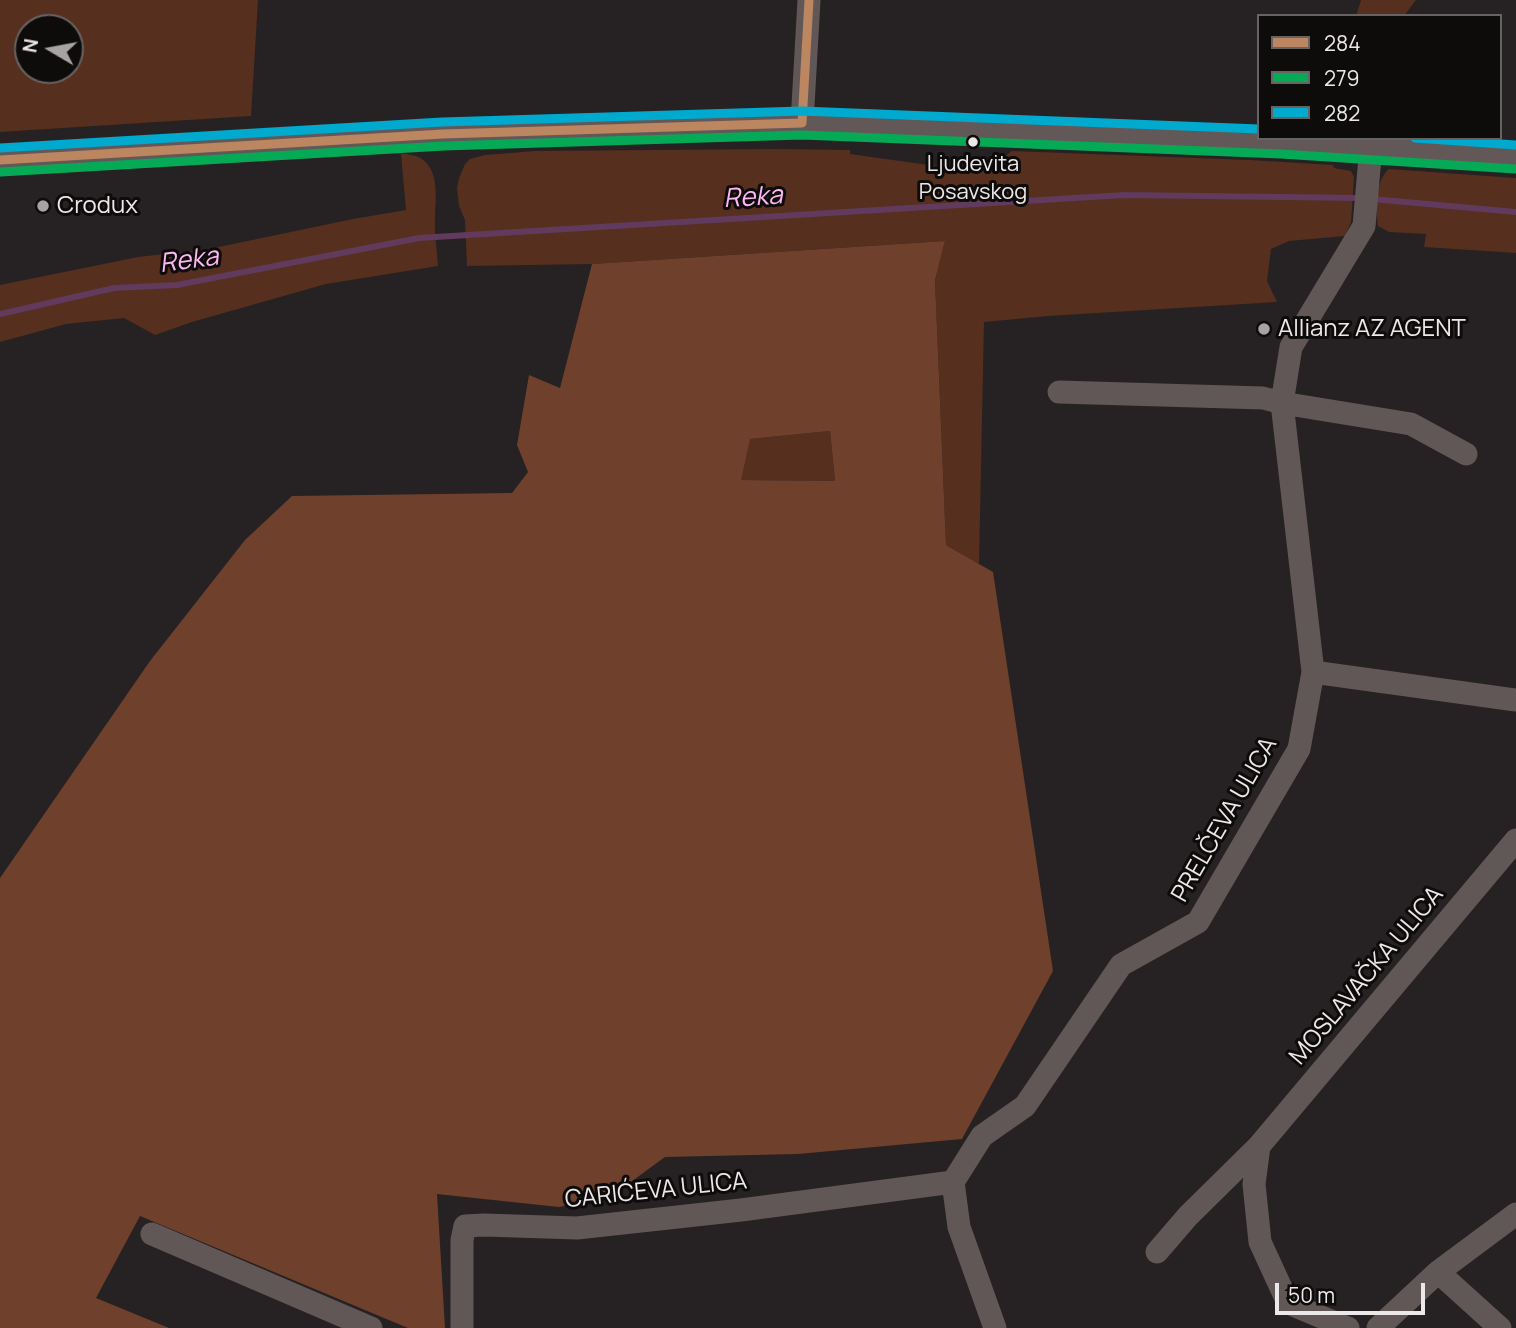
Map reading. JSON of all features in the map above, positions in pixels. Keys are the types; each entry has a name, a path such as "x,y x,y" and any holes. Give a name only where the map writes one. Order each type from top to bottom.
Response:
{"main road":[{"path":"0,160 443,134 802,123 1370,159 1516,156"}],"street":[{"path":"802,123 809,0"},
{"name":"PRELČEVA ULICA","path":"953,1182 982,1136 1025,1106 1121,965 1198,922 1299,749 1313,672 1282,404 1291,347 1364,226 1370,159"},
{"path":"1059,392 1263,398 1282,404 1411,425 1466,454"},
{"path":"1313,672 1516,700"},
{"name":"MOSLAVAČKA ULICA","path":"1157,1252 1188,1216 1259,1146 1516,840"},
{"path":"1259,1146 1254,1184 1260,1242 1288,1303 1348,1328"},
{"path":"953,1182 959,1227 987,1327"},
{"name":"CARIĆEVA ULICA","path":"462,1328 462,1240 465,1226 577,1228 953,1182"},
{"path":"1378,1328 1438,1272 1516,1214"},
{"path":"152,1234 371,1328"},
{"path":"1438,1272 1500,1328"}],"shaded area":[{"path":"0,0 258,0 251,116 0,132"},
{"path":"1361,0 1416,0 1406,14 1357,14"},
{"path":"850,150 850,154 936,166 992,167 1012,151 1333,165 1334,168 1351,171 1354,177 1351,222 1345,236 1289,241 1271,249 1267,281 1277,302 984,322 979,564 946,545 935,280 945,241 592,264 467,266 465,220 459,206 457,188 465,164 470,159 485,155 535,151"},
{"path":"401,154 423,159 433,174 438,266 326,284 155,335 124,318 66,324 0,342 0,285 138,257 209,249 406,210"},
{"path":"1389,169 1516,178 1516,253 1424,247 1426,234 1389,232 1378,226 1379,187"},
{"path":"945,241 935,280 946,545 993,572 1053,971 962,1139 798,1154 665,1157 613,1195 559,1207 437,1194 445,1328 408,1328 140,1216 96,1298 169,1328 0,1328 0,878 150,661 245,540 292,496 512,493 528,472 517,445 529,375 560,388 592,264","holes":["830,431 835,481 741,480 750,439"]},
{"path":"830,431 835,481 740,480 749,439"}],"waterway":[{"name":"Reka","path":"0,314 114,288 177,285 419,238 1124,195 1361,198"},
{"name":"Reka","path":"1372,199 1516,212"}],"transit line":[{"name":"284","path":"802,123 809,0"},
{"name":"282","path":"0,148 442,122 802,111 1257,129"},
{"name":"284","path":"0,160 443,134 802,123"},
{"name":"279","path":"1,172 444,146 802,135 1281,154 1515,169"},
{"name":"282","path":"1444,140 1516,145"}],"place":[{"name":"Ljudevita Posavskog","path":"973,142"},
{"name":"Crodux","path":"43,206"},
{"name":"Allianz AZ AGENT","path":"1264,329"}]}
